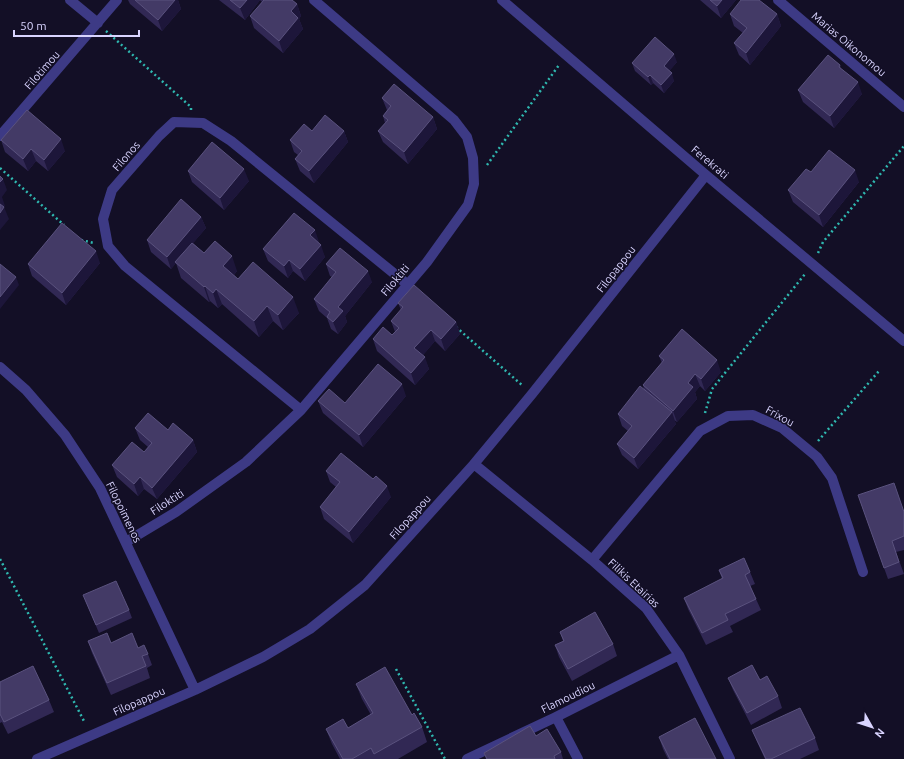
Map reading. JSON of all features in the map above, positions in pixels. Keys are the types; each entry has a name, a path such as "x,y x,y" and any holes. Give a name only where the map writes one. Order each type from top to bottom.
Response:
{"street":[{"path":"70,0 98,23"},
{"name":"Filotimou","path":"0,136 117,0"},
{"name":"Filoktiti","path":"126,542 176,512 246,462 301,410 427,262 468,205 474,184 473,158 467,137 454,120 314,0"},
{"name":"Marias Oikonomou","path":"778,0 904,107"},
{"name":"Ferekrati","path":"509,2 566,55 904,341"},
{"name":"Filonos","path":"301,410 125,266 108,246 103,219 112,190 159,136 174,122 203,123 231,141 407,284"},
{"name":"Filopappou","path":"37,759 195,690 263,656 310,629 365,585 474,464 532,394 706,175"},
{"name":"Filopoimenos","path":"0,367 26,390 65,435 100,488 195,690"},
{"name":"Frixou","path":"592,560 700,431 728,416 753,415 782,428 817,457 832,478 863,572"},
{"name":"Filikis Etairias","path":"474,464 592,560 646,608 679,655 730,759"},
{"name":"Flamoudiou","path":"467,759 556,717 679,655"},
{"path":"556,717 578,759"}],"path":[{"path":"98,23 191,107 191,123"},
{"path":"474,184 566,55"},
{"path":"700,431 712,389 813,264 823,242 904,146"},
{"path":"0,168 64,225"},
{"path":"76,236 82,241 108,246"},
{"path":"455,326 532,394"},
{"path":"810,451 879,370"},
{"path":"0,558 92,735"},
{"path":"396,669 445,759"}],"building":[{"path":"135,0 175,0 158,20"},
{"path":"230,0 247,0 240,8"},
{"path":"264,0 292,0 297,4 291,11 298,18 279,41 250,16"},
{"path":"710,0 722,0 717,6"},
{"path":"741,0 759,0 777,14 746,53 734,43 747,28 730,14"},
{"path":"655,37 674,54 664,66 672,73 661,85 650,75 648,77 632,63"},
{"path":"828,55 840,65 839,67 858,82 830,116 798,90"},
{"path":"394,84 433,117 404,152 378,131 388,120 383,116 391,106 382,98"},
{"path":"27,110 61,139 44,160 31,149 23,159 1,140"},
{"path":"325,115 344,131 309,171 295,159 302,151 290,140 304,124 312,131"},
{"path":"212,142 244,169 220,198 188,171"},
{"path":"829,150 855,170 819,215 788,190 806,169 811,172"},
{"path":"181,199 201,217 167,257 147,240"},
{"path":"0,204 4,207 0,213"},
{"path":"294,213 315,230 310,235 321,245 300,269 289,260 284,266 263,249"},
{"path":"62,223 96,251 62,293 28,264"},
{"path":"215,241 232,256 223,266 238,279 253,262 293,297 278,315 267,306 254,321 216,289 213,293 175,262 192,243 204,253"},
{"path":"340,248 368,271 338,307 343,311 333,322 327,317 330,312 314,299 336,272 326,264"},
{"path":"0,264 16,277 0,297"},
{"path":"414,285 456,322 441,339 431,330 414,348 425,357 411,373 373,339 383,327 392,335 399,328 391,321 403,307 398,303"},
{"path":"682,329 717,360 701,379 695,374 688,383 693,387 673,411 643,385 664,360 659,356"},
{"path":"378,364 402,384 359,435 318,401 329,389 345,403"},
{"path":"640,386 672,412 634,458 617,444 632,426 618,414"},
{"path":"148,413 168,430 173,423 193,440 152,488 140,477 134,484 112,465 132,442 144,452 152,443 135,428"},
{"path":"341,453 373,479 376,476 387,486 349,532 320,507 340,482 326,471"},
{"path":"894,483 904,512 904,536 892,541 899,562 884,568 858,495"},
{"path":"744,558 750,572 745,575 756,599 725,614 728,620 702,633 684,598 723,578 719,570"},
{"path":"116,581 129,610 96,625 83,595"},
{"path":"595,612 613,644 568,669 555,645 564,641 560,632"},
{"path":"107,633 111,643 132,633 138,648 144,645 148,654 142,656 146,666 107,683 88,641"},
{"path":"752,665 760,680 767,676 778,696 747,713 728,678"},
{"path":"33,666 49,700 4,722 0,714 0,682"},
{"path":"385,667 412,715 414,713 422,727 374,754 371,748 352,759 343,759 326,729 343,719 348,728 373,713 356,684"},
{"path":"800,708 815,738 771,759 766,759 752,730"},
{"path":"695,718 716,759 670,759 659,737"},
{"path":"530,726 536,736 547,729 561,752 554,756 555,759 487,759 484,753"}]}
